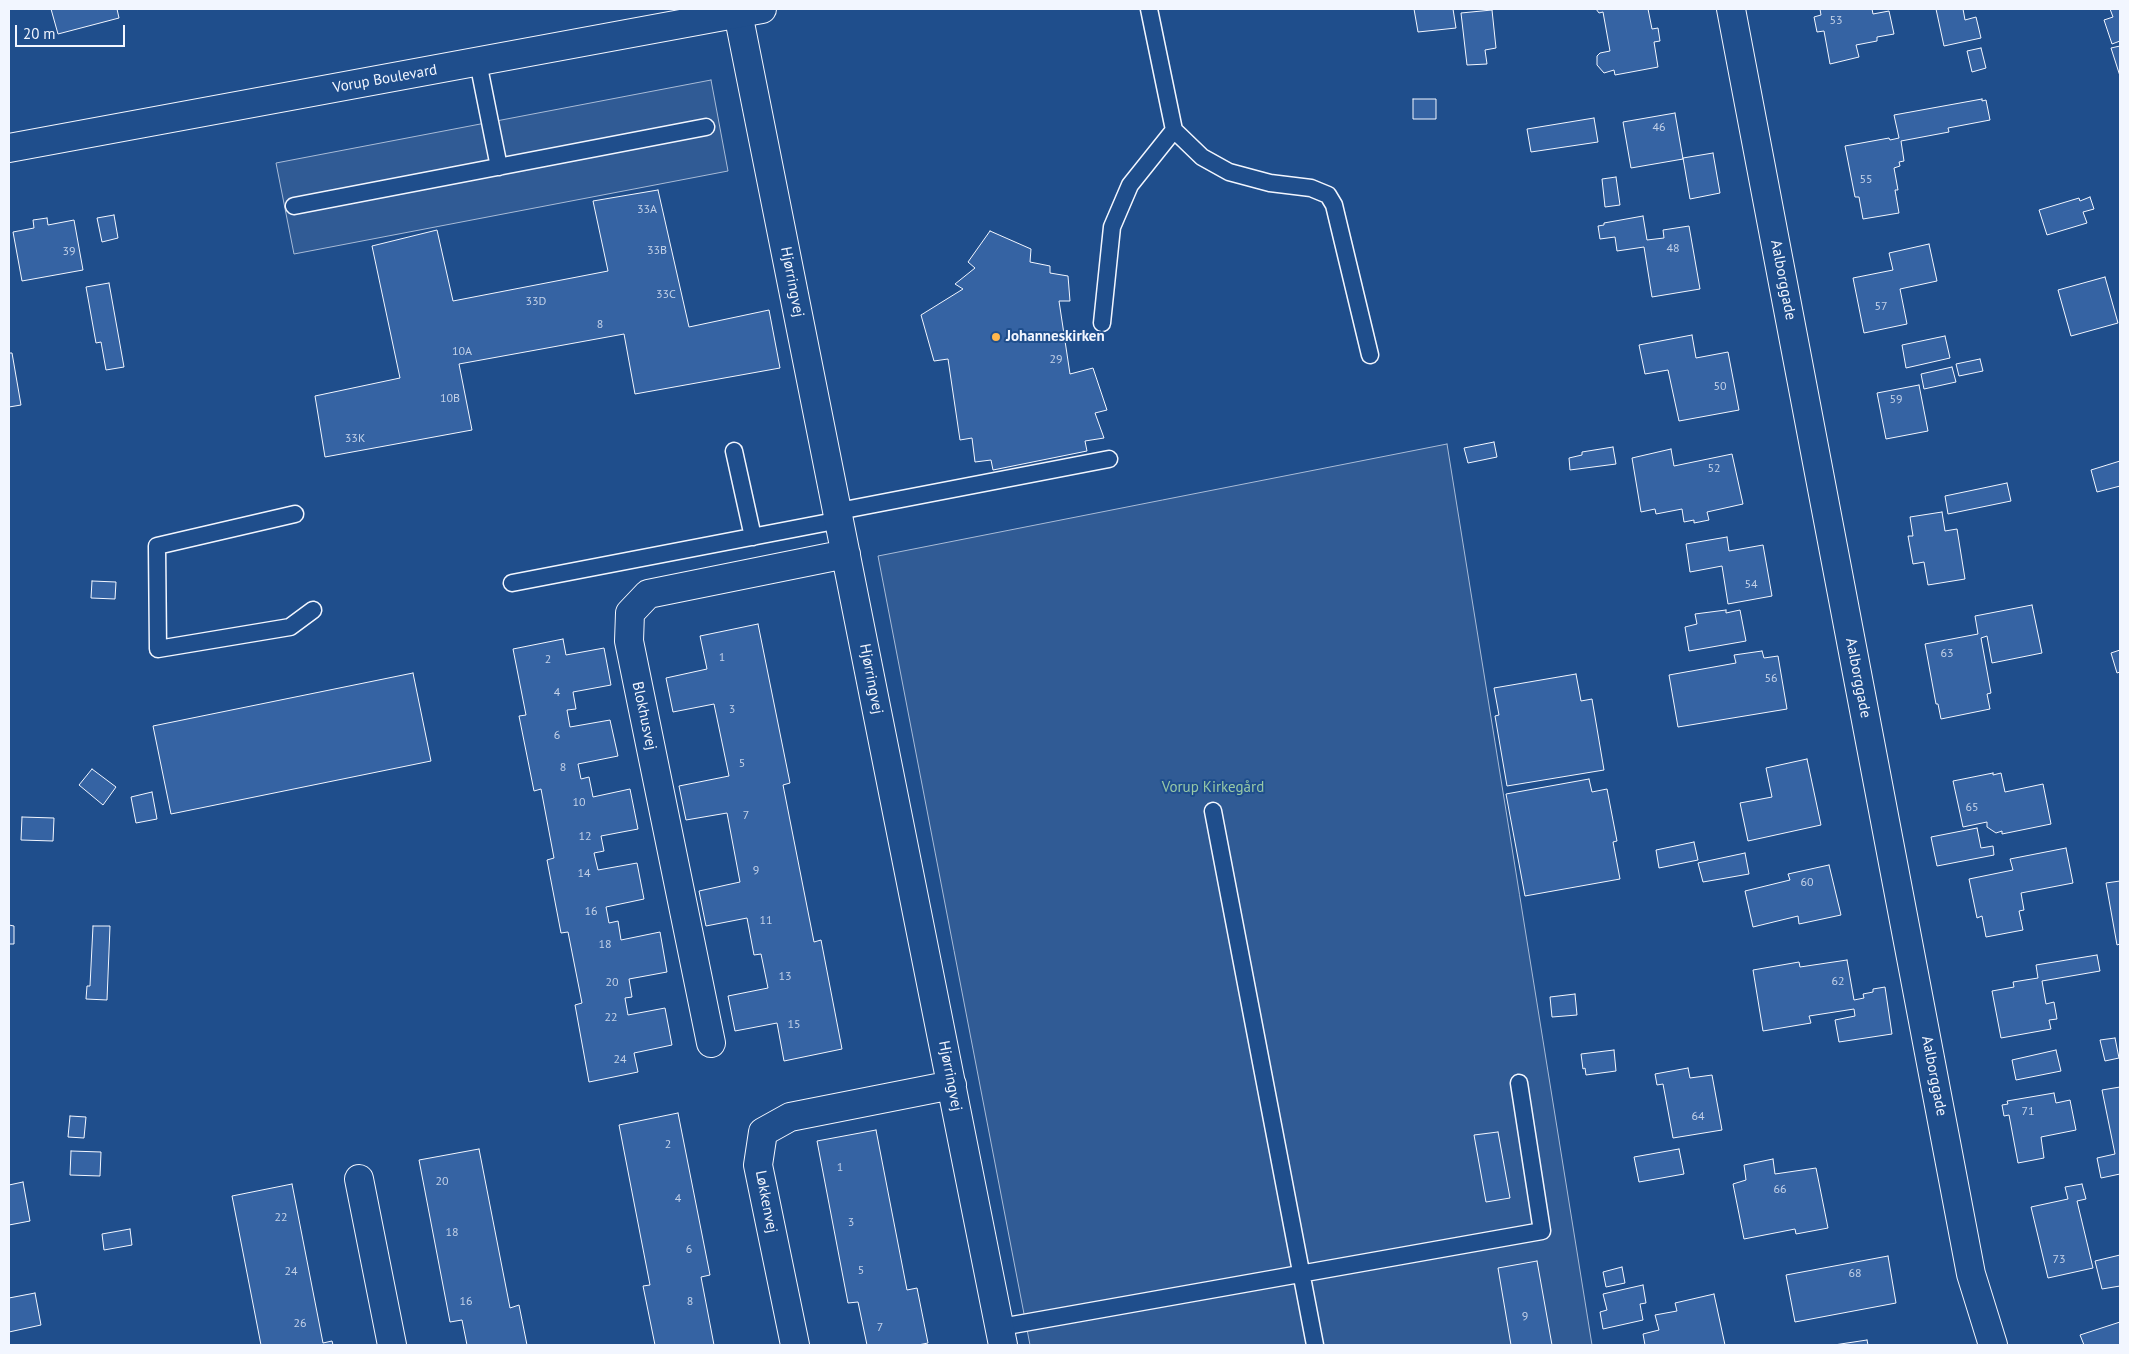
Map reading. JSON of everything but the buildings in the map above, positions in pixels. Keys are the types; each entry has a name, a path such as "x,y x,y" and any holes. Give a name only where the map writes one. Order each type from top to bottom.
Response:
{"street":[{"name":"Aalborggade","path":"1731,9 1971,1274 1993,1345"},
{"name":"Vorup Boulevard","path":"9,148 750,11"},
{"name":"Hjørringvej","path":"750,11 846,554 1002,1336"},
{"name":"Blokhusvej","path":"711,1043 629,641 630,613 648,594 846,554"},
{"name":"Løkkenvej","path":"795,1345 758,1165 764,1132 790,1117 952,1085"},
{"path":"359,1179 392,1345"}],"lane":[{"path":"1149,9 1174,130 1202,157 1229,172 1270,183 1311,188 1328,195 1334,205 1370,355"},
{"path":"478,62 499,167"},
{"path":"294,206 706,127"},
{"path":"1102,323 1112,227 1130,185 1174,130"},
{"path":"734,451 753,537"},
{"path":"512,583 753,537 839,516 1109,458"},
{"path":"295,514 157,546 158,649 290,627 313,610"},
{"path":"1213,811 1316,1345"},
{"path":"1002,1336 1302,1274 1542,1231 1519,1083"}],"shaded area":[{"path":"711,80 728,171 294,254 276,163"},
{"name":"Vorup Kirkegård","path":"1447,444 1592,1345 1030,1345 878,556"}],"place":[{"name":"Johanneskirken","path":"996,337"}]}
